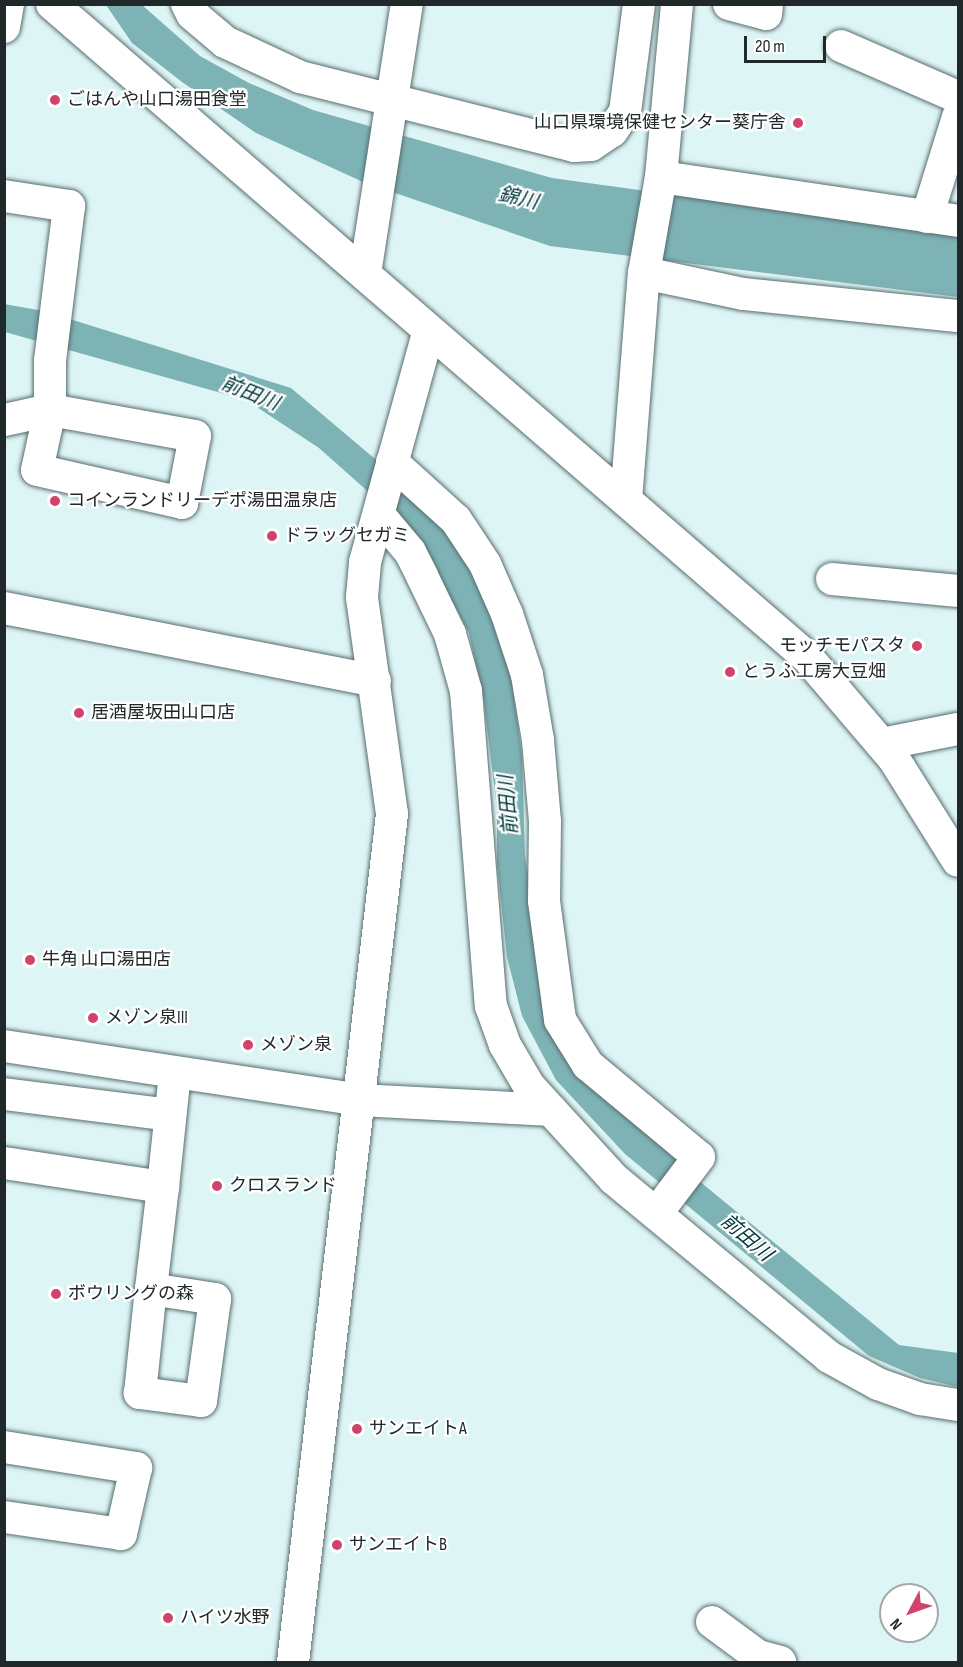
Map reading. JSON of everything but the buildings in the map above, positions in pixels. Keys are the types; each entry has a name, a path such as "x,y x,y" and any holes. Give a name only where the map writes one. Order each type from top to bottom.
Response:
{"street":[{"path":"4,27 8,4"},
{"path":"52,4 365,274 428,333 808,658 882,744 958,861"},
{"path":"188,4 192,14 225,42 247,54 390,112 550,142 591,145 612,131 625,112 639,4"},
{"path":"365,274 406,4"},
{"path":"626,500 644,273 661,177 677,4"},
{"path":"729,4 766,14 767,4"},
{"path":"841,46 958,97"},
{"path":"927,217 958,117"},
{"path":"661,177 958,221"},
{"path":"4,196 69,206 50,360 50,410 37,470 182,503 195,436 50,410 4,420"},
{"path":"644,273 744,294 958,316"},
{"path":"293,1662 392,814 362,597 365,562 380,516 392,462 428,333"},
{"path":"392,462 456,520 485,564 507,614 527,675 538,740 545,821 544,901 560,1020 588,1065 699,1157 656,1214"},
{"path":"380,516 410,552 453,646 466,691 491,1006 505,1045 529,1086 614,1179 829,1357 878,1384 920,1399 958,1405"},
{"path":"832,579 958,591"},
{"path":"4,608 375,681"},
{"path":"882,744 958,729"},
{"path":"4,1046 360,1100 551,1110"},
{"path":"151,1289 175,1072"},
{"path":"4,1094 170,1115"},
{"path":"4,1164 163,1187"},
{"path":"4,1447 136,1468 121,1534 4,1517"},
{"path":"712,1622 758,1656 780,1662"}],"water":[{"name":"錦川","path":"106,5 142,5 200,56 249,83 313,110 552,178 958,234 958,297 550,246 363,182 256,133 182,82 132,43"},
{"name":"前田川","path":"4,304 44,311 291,388 426,502 468,553 493,617 512,682 522,755 525,856 553,1033 581,1074 698,1180 899,1345 958,1353 958,1387 920,1378 869,1356 625,1154 556,1080 522,1016 507,957 497,864 497,809 484,702 469,633 418,536 319,448 246,400 5,332"}],"place":[{"name":"ごはんや山口湯田食堂","path":"55,100"},
{"name":"山口県環境保健センター葵庁舎","path":"798,123"},
{"name":"コインランドリーデポ湯田温泉店","path":"55,501"},
{"name":"ドラッグセガミ","path":"272,536"},
{"name":"モッチモパスタ","path":"917,646"},
{"name":"とうふ工房大豆畑","path":"730,672"},
{"name":"居酒屋坂田山口店","path":"79,713"},
{"name":"牛角 山口湯田店","path":"30,960"},
{"name":"メゾン泉III","path":"93,1018"},
{"name":"メゾン泉","path":"248,1045"},
{"name":"クロスランド","path":"217,1186"},
{"name":"ボウリングの森","path":"56,1294"},
{"name":"サンエイトA","path":"357,1429"},
{"name":"サンエイトB","path":"337,1545"},
{"name":"ハイツ水野","path":"168,1618"}]}
